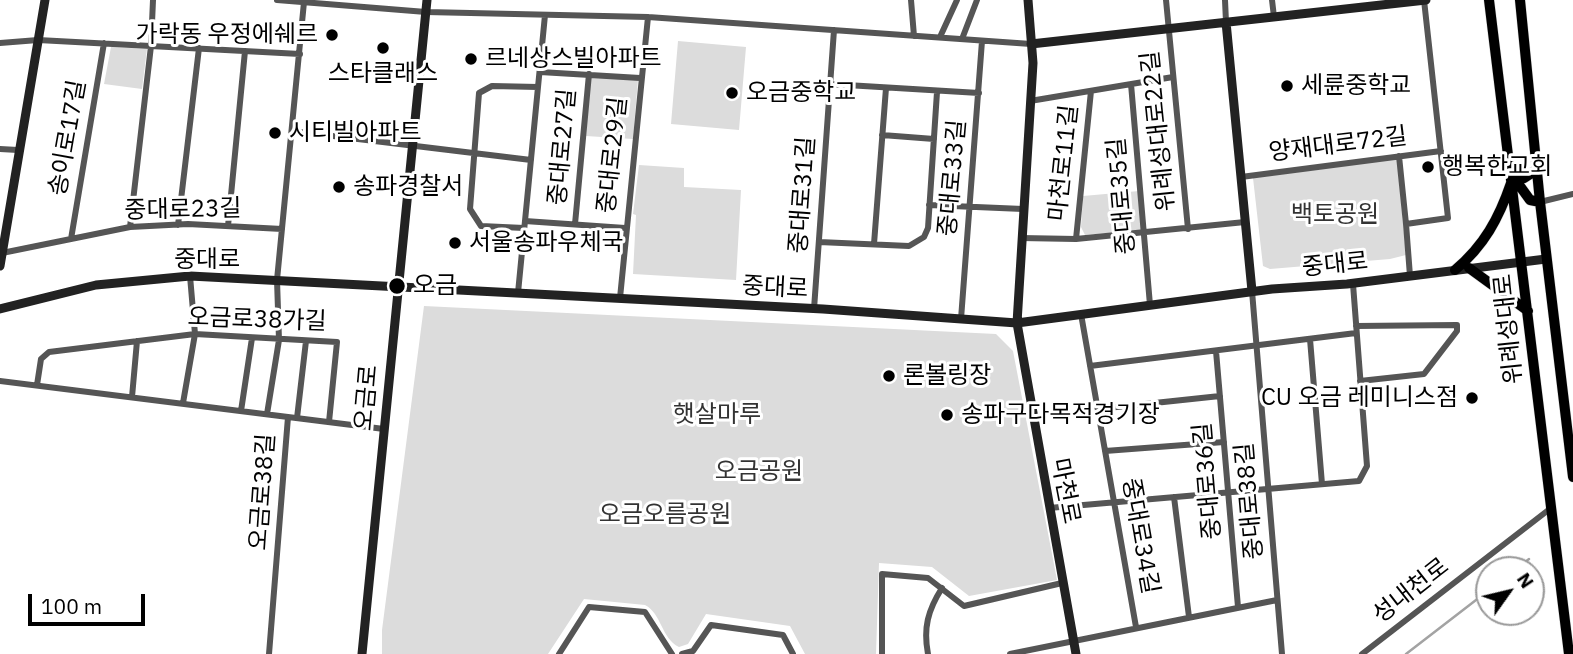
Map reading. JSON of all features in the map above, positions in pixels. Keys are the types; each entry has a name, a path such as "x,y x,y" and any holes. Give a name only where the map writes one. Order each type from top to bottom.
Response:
{"main road":[{"path":"0,266 45,0"},
{"name":"오금로","path":"362,654 427,0"},
{"name":"마천로","path":"1028,0 1031,44 1030,101 1017,323 1076,654"},
{"name":"위례성대로22길","path":"1031,44 1425,0"},
{"name":"위례성대로","path":"1489,0 1569,654"},
{"name":"위례성대로","path":"1520,0 1546,259 1573,477"},
{"name":"양재대로72길","path":"1226,22 1252,292"},
{"path":"1512,173 1524,178 1538,169"},
{"path":"1512,173 1530,200 1540,202"},
{"path":"1455,270 1472,256 1499,218 1512,173"},
{"name":"중대로","path":"0,309 96,285 190,276 814,309 1017,323 1150,304 1353,284 1546,259"},
{"path":"1469,268 1528,311"}],"street":[{"path":"130,227 151,46 153,0"},
{"path":"277,0 367,3 426,12 648,17 1031,44"},
{"path":"911,0 914,36"},
{"path":"940,37 957,0"},
{"path":"962,39 977,0"},
{"name":"위례성대로22길","path":"1166,0 1188,229"},
{"name":"양재대로72길","path":"1225,0 1226,22"},
{"path":"1272,0 1274,17"},
{"path":"1406,224 1448,218 1425,0"},
{"path":"277,280 304,2"},
{"path":"518,293 545,15"},
{"name":"중대로29길","path":"620,298 648,17"},
{"name":"중대로31길","path":"814,309 834,30"},
{"name":"송이로17길","path":"0,43 38,40 300,54"},
{"name":"중대로33길","path":"961,319 982,41"},
{"name":"송이로17길","path":"71,239 104,43"},
{"path":"178,225 199,48"},
{"path":"228,226 246,51"},
{"path":"540,72 640,78"},
{"name":"중대로27길","path":"575,224 589,74"},
{"path":"1030,101 1173,77"},
{"path":"830,84 979,93"},
{"name":"중대로35길","path":"1131,84 1150,304"},
{"path":"538,87 492,86 479,93 470,209 475,219 481,226 575,224 625,228"},
{"path":"874,244 886,88"},
{"name":"마천로11길","path":"1076,239 1091,90"},
{"path":"819,242 909,246 918,242 928,228 937,92"},
{"path":"292,131 531,160"},
{"path":"882,135 934,139"},
{"path":"0,149 18,150"},
{"name":"양재대로72길","path":"1241,177 1441,151"},
{"path":"1399,156 1410,276"},
{"path":"1540,202 1573,194"},
{"path":"929,205 1023,209"},
{"name":"마천로11길","path":"1021,237 1076,239 1245,222"},
{"name":"중대로23길","path":"1,253 130,227 178,225 282,229"},
{"path":"183,403 195,334 190,276"},
{"name":"오금로38길","path":"267,414 279,340 277,280"},
{"path":"1049,508 1359,481 1367,466 1353,284"},
{"name":"중대로38길","path":"1252,292 1282,654"},
{"name":"중대로34길","path":"1081,314 1136,627"},
{"path":"1090,366 1310,339 1356,330 1457,325 1457,331 1424,374 1360,382"},
{"name":"오금로38가길","path":"37,385 41,359 49,352 195,334 337,342 329,422"},
{"name":"오금로38길","path":"241,411 252,338"},
{"path":"1310,339 1322,484"},
{"path":"132,397 137,341"},
{"name":"오금로38길","path":"297,418 306,341"},
{"name":"중대로36길","path":"1216,351 1238,607"},
{"name":"오금로38길","path":"0,381 384,429"},
{"path":"1098,409 1220,396"},
{"name":"오금로38길","path":"270,654 288,417"},
{"name":"중대로34길","path":"1105,451 1224,442"},
{"path":"1174,497 1189,617"},
{"name":"성내천로","path":"1362,654 1551,508"},
{"path":"882,654 882,574 928,578 964,606 1062,583"},
{"path":"928,654 925,631 927,616 942,588"},
{"path":"1010,654 1278,600"},
{"path":"559,654 589,607 645,612 672,654"},
{"path":"682,654 693,653 711,625 783,635 793,654"}],"green space":[{"path":"678,41 746,47 739,130 671,124"},
{"path":"111,47 147,49 142,89 104,84"},
{"path":"590,77 638,80 633,139 586,136"},
{"name":"백토공원","path":"1397,159 1406,255 1390,259 1270,269 1263,266 1253,178"},
{"path":"639,165 684,168 684,187 741,190 736,280 633,274 636,215 633,214"},
{"path":"1139,191 1142,230 1085,235 1081,227 1083,196"},
{"name":"오금공원","path":"424,306 996,334 1013,351 1057,580 969,596 932,567 879,563 876,654 805,654 790,626 706,614 688,644 679,647 668,638 655,614 645,605 584,599 548,654 382,654 382,630"}],"waterway":[{"path":"1406,654 1475,601"}],"place":[{"name":"가락동 우정에쉐르","path":"332,35"},
{"name":"스타클래스","path":"383,48"},
{"name":"르네상스빌아파트","path":"471,59"},
{"name":"세륜중학교","path":"1287,86"},
{"name":"오금중학교","path":"732,93"},
{"name":"시티빌아파트","path":"275,133"},
{"name":"행복한교회","path":"1428,167"},
{"name":"송파경찰서","path":"339,187"},
{"name":"서울송파우체국","path":"455,243"},
{"name":"오금","path":"397,286"},
{"name":"론볼링장","path":"889,376"},
{"name":"CU 오금 레미니스점","path":"1472,398"},
{"name":"송파구다목적경기장","path":"947,415"}],"park label":[{"name":"햇살마루","path":"717,415"},
{"name":"오금오름공원","path":"665,515"}]}
